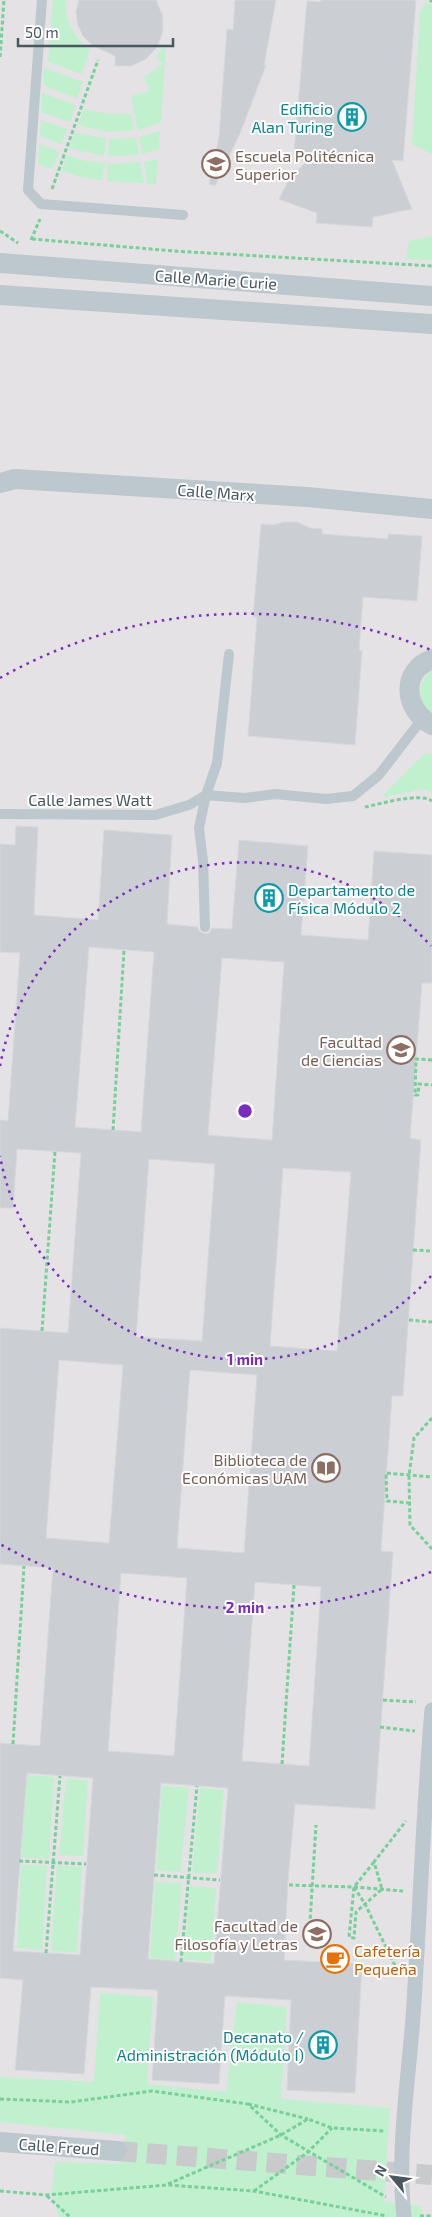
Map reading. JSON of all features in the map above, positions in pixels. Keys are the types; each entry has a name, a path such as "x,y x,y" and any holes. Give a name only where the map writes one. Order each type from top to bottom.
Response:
{"street":[{"path":"0,264 0,280"},
{"name":"Calle Marie Curie","path":"0,264 432,296"},
{"name":"Calle Marie Curie","path":"0,294 432,324"},
{"name":"Calle Marx","path":"0,483 15,479 35,480 308,497 432,509"},
{"path":"427,722 414,710 409,687 419,667 432,659"},
{"path":"411,2216 400,2187 402,2132 421,1893 430,1732 427,1706"},
{"name":"Calle Freud","path":"0,2142 117,2151"}],"lane":[{"path":"42,0 28,190 41,204 46,205 182,215"},
{"path":"205,927 203,861 199,828 206,795 217,763 228,654"},
{"path":"206,795 244,798 275,794 326,799 353,796 379,775 427,722"},
{"name":"Calle James Watt","path":"0,814 155,815 189,805 206,795"}],"path":[{"path":"0,57 4,0"},
{"path":"30,244 98,60"},
{"path":"32,239 174,251 432,266"},
{"path":"360,808 410,798 429,798 432,801"},
{"path":"113,1130 124,950"},
{"path":"432,1060 416,1059 414,1095 418,1095 419,1084 432,1085"},
{"path":"42,1331 55,1151"},
{"path":"414,1250 432,1251"},
{"path":"409,1320 432,1322"},
{"path":"432,1418 414,1438 409,1476 410,1525 432,1549"},
{"path":"410,1503 386,1501 386,1473 432,1477"},
{"path":"13,1744 24,1566"},
{"path":"282,1764 294,1585"},
{"path":"383,1700 427,1706"},
{"path":"380,1728 430,1732"},
{"path":"46,1953 60,1776"},
{"path":"180,1962 196,1786"},
{"path":"382,1889 356,1912 354,1938 349,1937 354,1887 408,1818 425,1817"},
{"path":"309,1938 316,1825"},
{"path":"19,1861 86,1864"},
{"path":"374,1862 382,1889"},
{"path":"154,1874 220,1880"},
{"path":"289,1885 354,1887 421,1893"},
{"path":"354,1887 365,1904 413,2005"},
{"path":"0,2099 71,2102 152,2091 248,2104 308,2119 332,2128 402,2132"},
{"path":"248,2104 281,2135 392,2200"},
{"path":"167,2184 281,2135 308,2119"},
{"path":"254,2191 308,2152 332,2128"},
{"path":"0,2191 46,2195 167,2184 254,2191 381,2216 432,2216"},
{"path":"46,2195 70,2217"}],"shaded area":[{"path":"0,0 432,0 432,2217 0,2217"}],"green space":[{"path":"53,0 65,0 68,22 71,28 90,49 82,74 48,62"},
{"path":"426,2 432,6 432,154 412,144 420,12"},
{"path":"164,45 166,45 161,122 138,130 131,96 150,91 144,77 163,64 156,57"},
{"path":"44,68 83,82 77,98 43,85"},
{"path":"42,93 76,105 70,122 41,112"},
{"path":"84,109 109,114 131,114 134,130 108,132 78,125"},
{"path":"41,120 67,129 61,144 40,136"},
{"path":"160,131 159,149 142,154 139,137"},
{"path":"75,132 106,139 104,156 69,148"},
{"path":"136,138 139,155 108,156 109,139"},
{"path":"39,144 59,152 53,169 38,164"},
{"path":"67,155 86,161 105,163 102,180 81,177 62,171"},
{"path":"158,159 156,184 147,184 144,162"},
{"path":"140,162 144,183 107,181 108,164"},
{"path":"432,236 432,260 406,259 409,241"},
{"path":"432,670 432,714 423,703 420,692 423,681"},
{"path":"425,753 432,754 432,793 423,789 384,797 383,795"},
{"path":"27,1775 54,1777 49,1859 21,1857"},
{"path":"66,1779 88,1780 83,1856 59,1855"},
{"path":"162,1786 189,1788 180,1872 156,1870"},
{"path":"200,1788 224,1790 217,1873 192,1873"},
{"path":"21,1865 47,1866 42,1950 17,1948"},
{"path":"57,1866 82,1867 77,1952 51,1951"},
{"path":"155,1882 182,1883 175,1960 150,1958"},
{"path":"190,1886 216,1888 211,1962 184,1959"},
{"path":"100,1993 153,1997 147,2084 226,2092 237,2002 287,2007 281,2099 390,2108 384,2202 422,2206 421,2217 59,2217 52,2192 55,2162 120,2164 126,2135 0,2122 0,2077 94,2082"}],"building":[{"path":"79,0 156,0 162,14 163,30 158,46 146,59 131,66 115,66 115,56 92,45 83,36 78,25 76,12"},
{"path":"235,0 276,0 264,65 266,65 241,131 215,186 209,184 219,137 227,29 233,30"},
{"name":"Edificio Alan Turing","path":"321,0 416,0 403,161 392,160 412,209 373,217 372,227 316,223 317,213 279,199 290,178 313,155 294,153 307,1 321,2"},
{"path":"284,522 297,522 310,528 322,529 322,534 388,539 388,534 422,536 417,601 363,597 359,650 362,651 355,745 248,736 257,617 253,617 261,524 273,525"},
{"path":"16,826 38,827 34,915 98,920 104,830 172,835 167,924 198,927 199,931 205,934 209,933 212,928 232,929 239,840 308,846 301,935 368,940 374,851 432,855 432,983 422,983 410,1138 421,1140 403,1396 392,1396 381,1551 393,1552 375,1809 295,1804 288,1880 284,1960 362,1964 355,2093 287,2090 291,2000 225,1996 219,2084 152,2080 158,1990 91,1987 84,2074 15,2070 23,1980 0,1978 0,1743 40,1746 53,1568 0,1564 0,1328 68,1333 81,1153 17,1149 13,1208 0,1208 0,1120 8,1121 20,953 0,952 0,844 15,845","holes":["89,947 154,952 141,1132 75,1127","222,958 284,962 272,1140 208,1135","149,1159 215,1164 202,1341 136,1337","283,1168 351,1172 337,1351 270,1346","59,1360 123,1365 109,1543 46,1538","190,1370 257,1375 244,1553 177,1548","121,1573 187,1578 174,1756 108,1751","255,1582 321,1587 309,1766 242,1761","27,1773 93,1778 80,1955 13,1951","161,1783 228,1788 214,1964 148,1959"]}],"tunnel":[{"path":"117,2151 432,2175"}],"place":[{"name":"Edificio Alan Turing","path":"352,117"},
{"name":"Escuela Politécnica Superior","path":"216,164"},
{"name":"Departamento de Física Módulo 2","path":"269,898"},
{"name":"Facultad de Ciencias","path":"401,1050"},
{"name":"Biblioteca de Económicas UAM","path":"326,1468"},
{"name":"Facultad de Filosofía y Letras","path":"317,1934"},
{"name":"Cafetería Pequeña","path":"335,1959"},
{"name":"Decanato / Administración (Módulo I)","path":"323,2045"}]}
